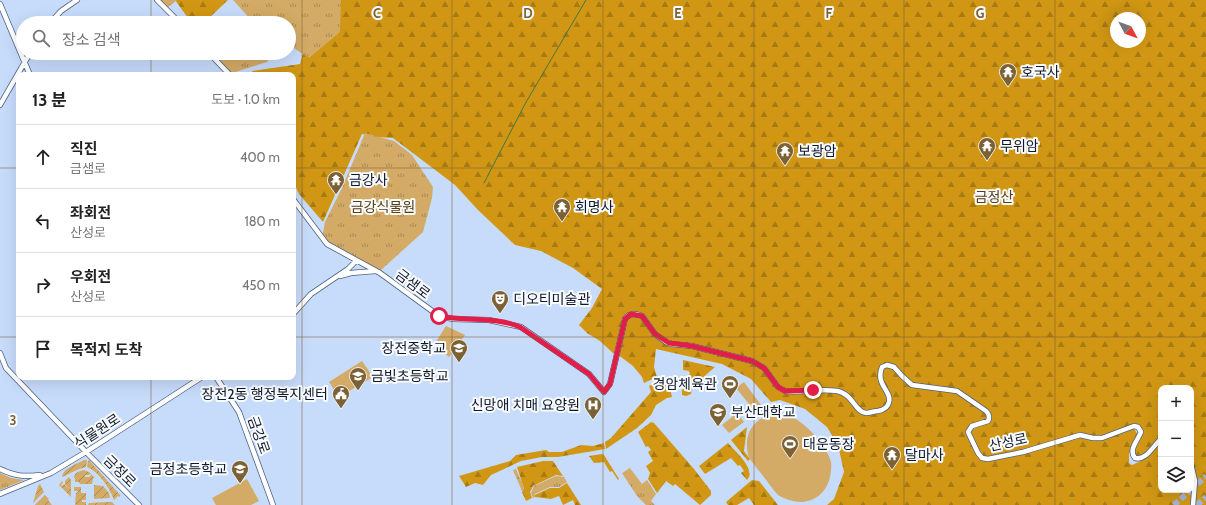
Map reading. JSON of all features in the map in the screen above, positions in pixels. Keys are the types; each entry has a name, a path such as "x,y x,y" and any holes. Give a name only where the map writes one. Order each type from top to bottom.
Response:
{"main road":[{"path":"56,16 77,0"},
{"path":"157,0 173,16"},
{"path":"0,4 16,43"},
{"path":"216,60 227,72"},
{"path":"24,62 29,72"},
{"path":"18,72 24,62"},
{"path":"0,105 16,76"},
{"name":"금샘로","path":"296,203 327,244 376,271 439,316 453,319 490,320 520,327 589,374 604,392"},
{"path":"296,311 311,294 348,269 356,261"},
{"path":"337,277 351,273 376,271"},
{"name":"산성로","path":"604,392 610,384 625,319 628,315 632,314 642,316 655,334 669,343 692,346 752,361 764,368 778,387 785,391 837,391 849,396 858,409 864,412 884,409 889,404 889,397 880,378 882,367 886,365 893,366 913,385 958,391 988,414 988,421 972,426 968,432 977,452 984,458 994,458 1023,452 1081,435 1093,438 1102,438 1134,426 1139,428 1141,432 1132,450 1132,454 1136,458 1140,459 1145,456 1158,442"},
{"name":"금정로","path":"0,353 6,368 16,378"},
{"name":"금정로","path":"17,380 139,505"},
{"name":"식물원로","path":"0,494 51,473 197,380"},
{"name":"금강로","path":"218,380 239,412 272,505"},
{"path":"0,469 13,475 25,477 40,476 51,473"},
{"path":"1193,505 1194,477"}],"green space":[{"path":"158,0 177,0 166,9"},
{"path":"175,0 228,0 211,16 187,16"},
{"path":"233,0 341,0 340,32 309,58 296,50 296,16 248,16"},
{"name":"금정산","path":"263,0 1206,0 1206,505 1195,505 1194,385 1158,385 1158,442 1149,452 1142,456 1134,456 1133,453 1140,437 1139,426 1101,437 1081,434 1023,451 985,458 975,446 970,431 983,424 990,415 958,390 913,385 887,364 880,373 889,401 884,409 865,412 838,390 785,390 779,386 764,367 752,361 671,343 656,334 642,314 628,314 614,354 579,325 592,308 602,289 573,268 541,251 515,245 478,210 455,185 393,138 362,134 323,222 299,194 296,188 296,72 252,71 300,64 304,49 296,35 296,16 281,16"},
{"path":"215,60 269,60 267,62 235,72 227,72"},
{"name":"금강식물원","path":"365,133 394,141 412,155 433,187 432,198 423,232 381,270 376,271 322,238 325,222 342,188"},
{"path":"631,315 640,316 663,341 693,346 751,361 763,368 780,389 837,392 847,395 864,413 876,412 891,402 881,378 883,367 893,367 911,385 958,391 986,412 988,419 971,425 968,435 985,460 1000,459 1081,436 1099,441 1133,427 1138,435 1129,454 1129,463 1132,465 1143,460 1158,444 1158,493 1193,493 1192,505 827,505 834,499 844,472 838,445 827,427 805,409 780,400 771,402 751,379 722,364 656,349 654,367 657,377 644,383 642,377 633,366 617,354 626,318"},
{"path":"446,326 465,335 449,357 434,345"},
{"path":"683,360 715,367 692,387 691,394 686,396 682,395 682,390 686,386 685,378 690,374 689,371 683,370"},
{"path":"362,361 373,377 339,397 329,382"},
{"path":"662,380 669,383 672,397 667,398 656,405 651,415 637,428 606,449 605,442 611,438 651,392 649,386"},
{"path":"744,382 764,409 757,414 736,388"},
{"path":"737,413 744,422 729,433 722,425"},
{"name":"대운동장","path":"774,414 784,414 798,420 819,440 829,455 831,472 827,486 820,494 810,501 791,501 778,495 754,465 748,454 747,439 752,427 761,419"},
{"path":"651,422 654,423 694,469 711,491 711,495 700,505 675,484 673,486 666,481 657,493 648,479 650,473 646,466 653,461 648,452 651,450 648,446 646,447 638,432"},
{"path":"747,427 744,451 750,459 748,461 731,440"},
{"path":"604,443 605,449 558,457 542,457 521,461 491,475 483,485 475,483 466,487 459,476 510,461 516,455 546,450 549,452 562,452 581,445 593,446"},
{"path":"728,443 747,466 749,476 747,480 741,473 744,471 740,465 738,466 731,458 705,474 699,466"},
{"path":"602,454 619,479 618,480 612,471 610,472 604,462 594,463 589,456"},
{"path":"84,460 87,460 86,467 62,477 65,471"},
{"path":"89,460 120,495 120,497 118,496 114,500 104,481 87,467"},
{"path":"543,461 553,461 563,476 556,475 533,486 530,492 532,498 526,501 522,492 524,488 517,467"},
{"path":"630,468 642,484 647,480 656,494 651,501 655,505 646,505 637,496 622,473"},
{"path":"516,469 524,487 522,491 513,470"},
{"path":"84,470 91,473 89,475 85,475 85,477 89,477 92,474 93,477 95,476 92,484 80,484 79,482 75,482 75,475"},
{"path":"0,473 11,478 24,480 0,490"},
{"path":"556,476 564,477 567,482 559,487 550,487 535,494 535,497 533,498 531,493 534,486"},
{"path":"69,477 71,480 71,497 59,485 62,481 63,482 61,485 62,486 64,484 69,489 65,484 65,481"},
{"path":"247,479 259,501 251,505 216,505 212,498"},
{"path":"752,480 759,481 778,505 754,505 749,498 737,505 728,505 726,502"},
{"path":"567,483 581,505 575,505 573,500 563,505 559,496 551,499 535,497 535,495 550,488 559,488"},
{"path":"40,484 44,492 33,503 38,486"},
{"path":"94,485 103,486 109,493 110,498 94,499"},
{"path":"74,487 81,487 81,493 86,493 86,500 82,500 82,502 86,502 86,505 75,504 76,493 78,491 74,491"},
{"path":"45,495 52,505 35,505"},
{"path":"112,502 115,505 88,505 89,503"}],"waterway":[{"path":"484,183 525,104 586,0"}],"tunnel":[{"path":"1194,487 1206,476"},
{"path":"1174,505 1188,493"},
{"path":"1197,505 1206,497"}],"place":[{"name":"호국사","path":"1008,87"},
{"name":"무위암","path":"987,161"},
{"name":"보광암","path":"785,166"},
{"name":"금강사","path":"336,195"},
{"name":"회명사","path":"562,222"},
{"name":"디오티미술관","path":"500,314"},
{"name":"장전중학교","path":"459,363"},
{"name":"금빛초등학교","path":"358,391"},
{"name":"경암체육관","path":"730,399"},
{"name":"장전2동 행정복지센터","path":"341,409"},
{"name":"신망애 치매 요양원","path":"593,420"},
{"name":"부산대학교","path":"718,427"},
{"name":"대운동장","path":"790,459"},
{"name":"달마사","path":"892,470"},
{"name":"금정초등학교","path":"240,484"}],"route":[{"path":"439,316 453,319 490,320 520,327 589,374 604,392 610,384 625,318 631,314 642,316 655,334 669,343 692,346 752,361 762,366 778,387 788,392 813,390"}]}
